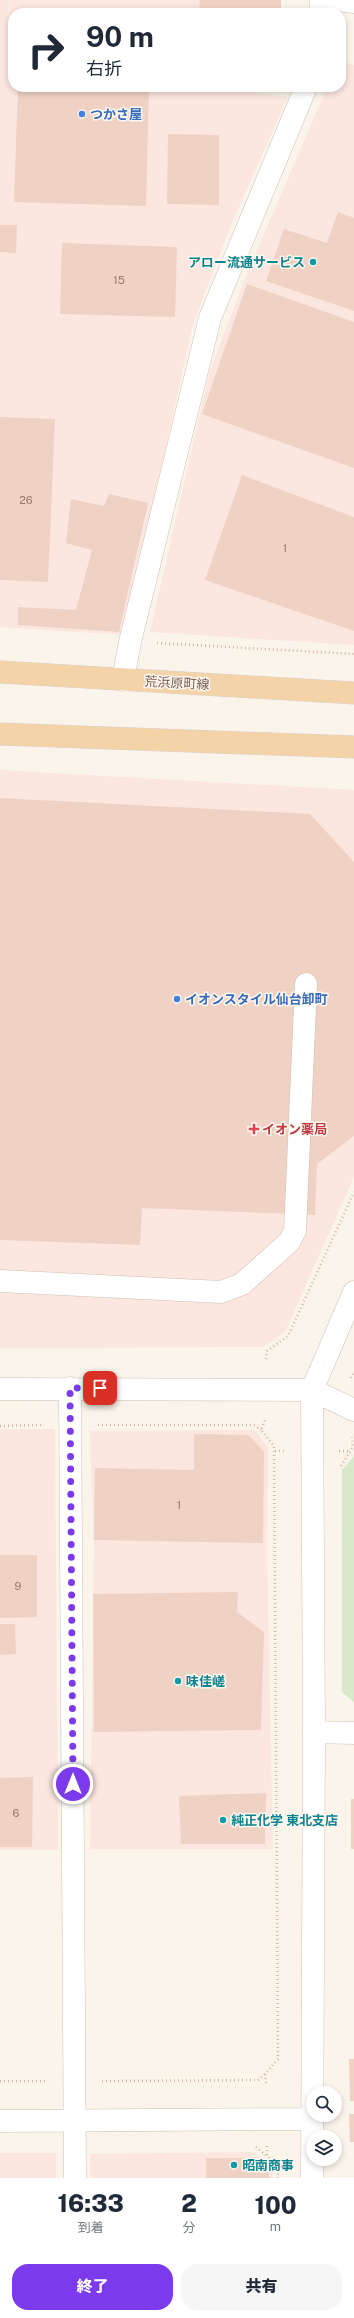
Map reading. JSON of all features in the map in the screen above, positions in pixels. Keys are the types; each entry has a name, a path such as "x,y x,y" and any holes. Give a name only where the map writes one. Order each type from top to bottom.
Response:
{"main road":[{"name":"荒浜原町線","path":"0,672 354,693"},
{"path":"0,734 354,747"}],"street":[{"path":"336,0 354,2"},
{"path":"123,680 130,642 210,318 304,92"},
{"path":"0,1281 221,1292 242,1284 289,1242 295,1231 306,984"},
{"path":"312,2086 314,1732 312,1390 354,1292"},
{"path":"70,1388 75,2178"},
{"path":"0,1389 70,1388 312,1390 354,1410"},
{"path":"314,1732 354,1732"},
{"path":"0,2121 306,2119"},
{"path":"312,2122 312,2178"}],"path":[{"path":"149,643 354,654"},
{"path":"266,1359 267,1351 288,1336 354,1192"},
{"path":"351,1378 354,1372"},
{"path":"261,1430 266,1417"},
{"path":"0,1426 41,1425"},
{"path":"96,1425 254,1425 261,1430 274,1446 278,2059 258,2080 99,2081"},
{"path":"265,2074 266,2083"},
{"path":"0,2081 46,2081"},
{"path":"267,2146 267,2156 278,2167 278,2178"}],"shaded area":[{"path":"0,0 9,0 8,92 250,92 288,97 231,225 193,324 124,635 0,627"},
{"path":"10,0 204,0 204,8 10,8"},
{"path":"346,63 354,65 354,645 150,632 209,374 244,281 325,92 346,92"},
{"name":"イオンスタイル仙台卸町","path":"0,770 354,790 354,1177 285,1332 263,1347 0,1348"},
{"path":"0,1429 55,1429 58,1850 0,1850"},
{"path":"254,1430 268,1447 267,1551 273,1849 90,1849 94,1548 90,1431"},
{"path":"254,2152 273,2170 273,2178 90,2178 90,2154"},
{"path":"0,2153 56,2153 56,2178 0,2178"}],"green space":[{"path":"354,1456 354,1702 342,1692 342,1470"}],"building":[{"path":"200,0 281,0 281,8 199,8"},
{"path":"18,92 149,92 146,206 14,202"},
{"path":"168,134 219,135 219,205 167,204"},
{"name":"アロー流通サービス","path":"338,212 354,218 354,311 266,281 284,229 327,243"},
{"path":"0,225 17,225 16,253 0,252"},
{"path":"62,243 177,247 175,317 60,314"},
{"path":"247,284 354,322 354,468 202,414"},
{"path":"0,417 55,419 48,582 0,580"},
{"path":"242,475 354,517 354,631 205,580"},
{"path":"109,494 148,503 119,632 18,625 18,607 76,610 92,550 66,543 71,499 104,506"},
{"name":"イオンスタイル仙台卸町","path":"0,798 310,814 354,862 354,1136 317,1164 315,1215 142,1208 140,1245 0,1240"},
{"path":"194,1434 248,1435 264,1451 263,1543 94,1540 95,1468 194,1470"},
{"path":"0,1555 37,1555 37,1617 0,1618"},
{"name":"味佳嵯","path":"238,1592 237,1612 264,1632 261,1730 94,1732 93,1594"},
{"path":"0,1624 15,1624 16,1654 0,1655"},
{"path":"33,1777 32,1847 0,1847 0,1778"},
{"name":"純正化学 東北支店","path":"266,1793 265,1844 181,1844 179,1796"},
{"path":"351,1799 354,1799 354,1849 351,1849"},
{"path":"349,2059 354,2059 354,2101 350,2101"},
{"path":"349,2114 354,2114 354,2142 350,2142"},
{"name":"昭南商事","path":"206,2158 253,2158 269,2172 269,2178 206,2178"}],"place":[{"name":"つかさ屋","path":"82,114"},
{"name":"アロー流通サービス","path":"313,262"},
{"name":"イオンスタイル仙台卸町","path":"177,999"},
{"name":"イオン薬局","path":"254,1129"},
{"name":"味佳嵯","path":"178,1681"},
{"name":"純正化学 東北支店","path":"223,1820"},
{"name":"昭南商事","path":"234,2165"}],"route":[{"path":"73,1784 70,1388 100,1388"}]}
